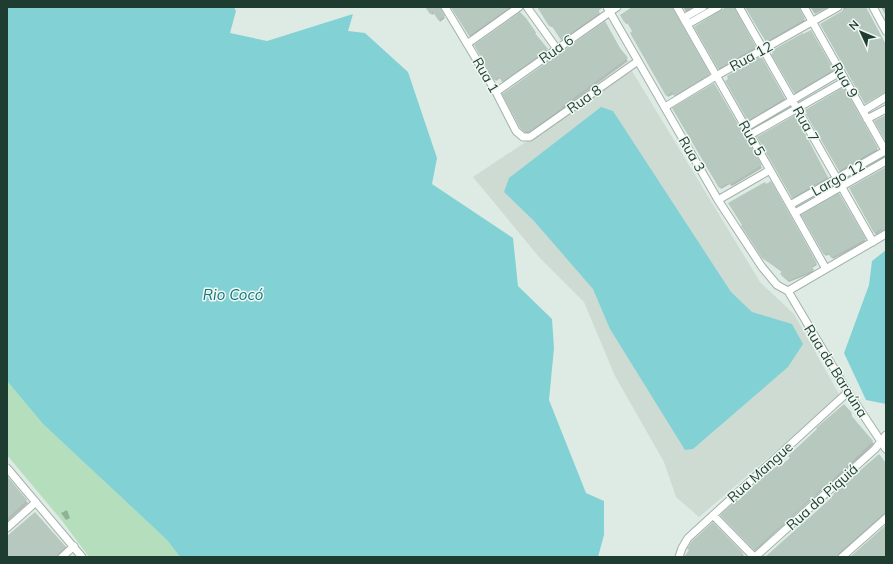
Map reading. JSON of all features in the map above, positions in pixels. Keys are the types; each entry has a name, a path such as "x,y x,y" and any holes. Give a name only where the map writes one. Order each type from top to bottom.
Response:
{"street":[{"name":"Rua 1","path":"445,7 496,92 516,131 523,137 530,137"},
{"path":"467,44 519,7"},
{"path":"527,7 557,48"},
{"name":"Rua 6","path":"496,92 609,9 617,7"},
{"name":"Rua 5","path":"677,7 826,269"},
{"path":"703,7 687,16 685,21 690,23 718,7"},
{"name":"Rua 7","path":"739,7 873,242"},
{"name":"Rua 9","path":"804,7 886,152"},
{"name":"Rua 12","path":"665,107 716,76 838,7"},
{"path":"873,7 886,31"},
{"name":"Rua 3","path":"609,9 718,200 762,267 777,285 788,291"},
{"name":"Rua 8","path":"530,137 638,61"},
{"path":"745,128 840,72"},
{"path":"750,135 845,80"},
{"path":"863,111 886,98"},
{"path":"867,119 886,109"},
{"name":"Largo 12","path":"790,205 836,178 886,152"},
{"name":"Largo 12","path":"795,213 886,161"},
{"path":"718,200 770,170"},
{"path":"788,291 886,234"},
{"name":"Rua da Baraúna","path":"788,291 848,392 886,449"},
{"name":"Rua Mangue","path":"679,557 688,538 848,392"},
{"name":"Rua do Piquiá","path":"755,557 875,449 886,435"},
{"path":"7,468 82,557"},
{"path":"7,528 36,502"},
{"path":"713,515 755,557"},
{"path":"842,557 886,518"},
{"path":"62,557 74,546"}],"shaded area":[{"path":"632,71 760,282 794,314 840,396 699,517 676,497 664,462 615,376 584,302 539,257 473,177"}],"green space":[{"path":"7,381 43,424 167,540 180,557 89,557 63,522 7,455"}],"water":[{"name":"Rio Cocó","path":"7,7 234,7 236,11 230,33 267,41 353,14 348,31 365,33 408,72 437,158 432,184 513,238 518,286 552,319 554,348 549,400 586,493 604,501 604,535 598,557 180,557 167,540 43,424 7,381"},
{"path":"601,107 613,111 731,292 752,312 792,324 803,344 788,367 693,449 685,450 610,329 593,289 534,221 504,192 509,178"},
{"path":"886,250 886,404 866,400 844,353 869,285 872,261"}],"building":[{"path":"425,7 440,7 445,16 438,20 433,12 430,14"},
{"path":"451,7 510,7 469,36"},
{"path":"537,7 602,8 598,11 600,13 561,40 551,25 549,26"},
{"path":"632,7 672,7 710,74 674,96 672,92 666,96 630,33 632,31 620,15"},
{"path":"726,7 734,7 756,47 718,69 694,27"},
{"path":"745,7 799,7 805,19 766,42"},
{"path":"849,7 866,7 886,45 886,92 865,104 820,24"},
{"path":"520,12 548,49 502,82 499,77 494,80 474,45"},
{"path":"605,21 620,48 628,58 529,132 525,132 520,128 502,94"},
{"path":"811,30 834,70 794,93 771,54 773,54 771,51"},
{"path":"761,56 785,98 748,121 725,81 728,79 727,76"},
{"path":"714,83 762,165 733,183 728,183 719,188 672,108"},
{"path":"844,87 878,148 839,171 805,110"},
{"path":"795,115 828,177 792,198 757,137"},
{"path":"886,115 886,142 874,121"},
{"path":"886,167 886,229 882,231 881,229 874,233 849,188"},
{"path":"771,181 817,263 812,266 814,270 788,281 780,274 782,271 762,258 728,203 765,182 766,184"},
{"path":"839,193 866,239 831,258 828,253 824,255 801,215"},
{"path":"844,404 852,413 850,414 873,441 827,485 815,494 816,495 811,500 810,499 754,550 720,515 737,500 738,501 770,470 771,471 779,464 781,466 790,458 788,456 817,429 816,428"},
{"path":"879,454 886,463 886,513 839,553 837,557 765,557 830,499 833,494"},
{"path":"7,476 27,500 7,519"},
{"path":"35,512 66,547 57,557 7,557 7,536"},
{"path":"713,522 743,553 739,557 684,557 689,550 687,549 692,541"},
{"path":"886,525 886,557 850,557"}]}
